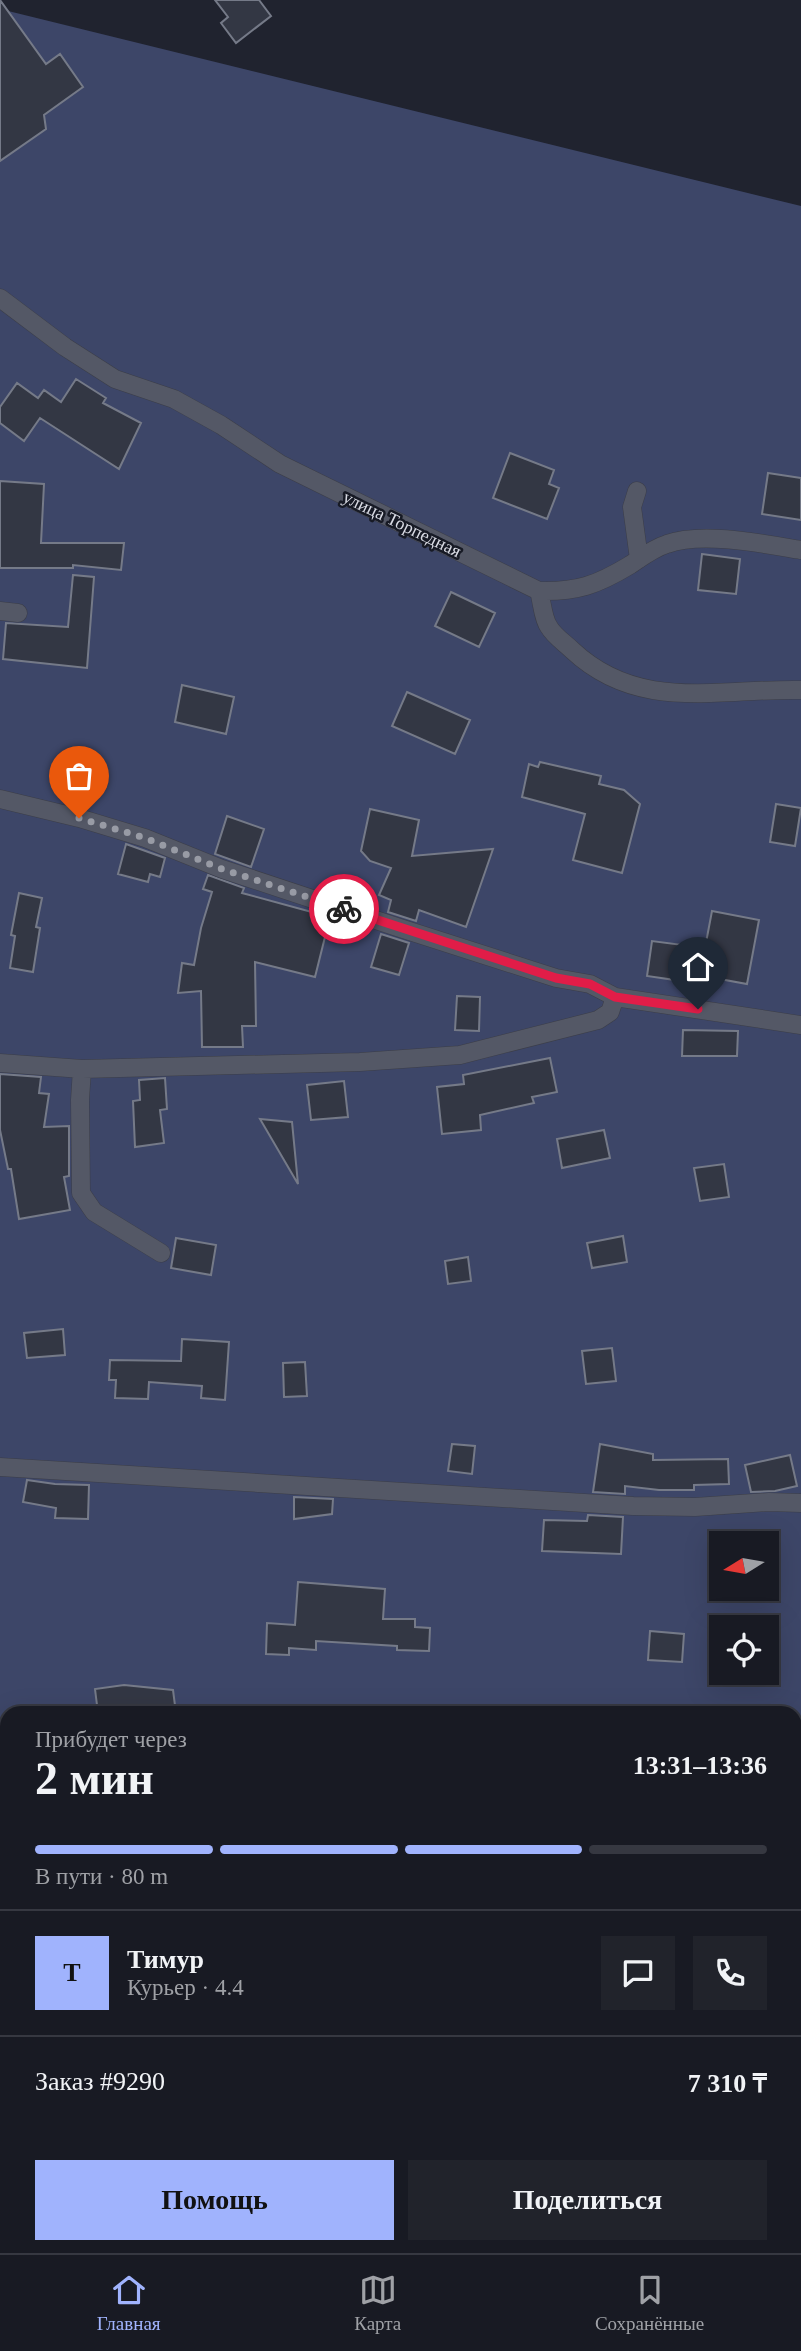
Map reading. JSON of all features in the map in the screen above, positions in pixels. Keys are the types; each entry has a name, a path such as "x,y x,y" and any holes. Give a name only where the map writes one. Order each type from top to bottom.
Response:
{"street":[{"name":"улица Торпедная","path":"0,298 65,347 115,379 174,400 221,425 279,464 539,592"},
{"path":"630,498 639,559"},
{"path":"801,550 738,541 670,542 612,576 584,587 567,592 539,592 548,626 581,658 610,678 648,691 688,694 801,690"},
{"path":"0,799 79,818 145,838 222,869 556,978 590,984 615,997 801,1025"},
{"path":"0,1063 82,1069 360,1062 460,1055 598,1020 610,1012 615,997"},
{"path":"82,1069 81,1193 94,1212 161,1253"},
{"path":"0,1467 633,1506 695,1507 769,1502 801,1503"}],"shaded area":[{"path":"0,9 801,206 801,1706 0,1706"}],"building":[{"path":"0,0 46,64 60,54 83,87 44,115 46,129 0,161"},
{"path":"215,0 259,0 271,16 236,43 221,23 228,17"},
{"path":"76,379 106,398 103,403 141,423 119,469 40,418 24,441 0,423 0,407 17,383 38,398 44,390 61,402"},
{"path":"510,453 554,470 549,484 559,488 547,519 493,498"},
{"path":"768,473 801,478 801,520 762,514"},
{"path":"0,481 44,484 41,543 124,543 121,570 73,565 73,568 0,568"},
{"path":"702,554 740,559 736,594 698,590"},
{"path":"73,575 94,577 87,668 3,659 6,623 68,627"},
{"path":"451,592 495,613 479,647 435,626"},
{"path":"182,685 234,697 226,734 175,722"},
{"path":"407,692 470,720 455,754 392,726"},
{"path":"540,762 601,776 599,784 624,790 640,804 622,873 573,860 585,814 522,797 529,764 538,767"},
{"path":"776,804 801,808 795,846 770,842"},
{"path":"370,809 419,820 412,856 493,849 466,927 419,910 416,921 388,912 391,900 379,895 391,868 370,861 361,851"},
{"path":"227,816 264,829 251,867 215,854"},
{"path":"126,844 165,858 160,877 150,874 148,882 118,874"},
{"path":"208,875 244,888 242,893 330,917 315,977 255,962 256,1026 242,1026 243,1047 202,1047 201,991 178,993 182,963 194,965 212,892 203,889"},
{"path":"19,893 42,898 36,927 40,928 33,972 10,968 15,936 11,935"},
{"path":"712,911 759,920 747,984 676,971 675,980 647,976 652,941 705,948"},
{"path":"381,934 409,943 399,975 371,967"},
{"path":"457,996 480,997 479,1031 455,1030"},
{"path":"683,1030 738,1031 737,1056 682,1056"},
{"path":"550,1058 557,1092 532,1097 534,1103 480,1115 481,1130 442,1134 437,1087 464,1084 463,1075"},
{"path":"0,1074 41,1077 39,1093 49,1094 44,1127 69,1126 69,1176 64,1177 70,1210 19,1219 11,1169 8,1169 0,1130"},
{"path":"165,1078 167,1109 160,1110 164,1143 135,1147 133,1101 140,1100 139,1080"},
{"path":"344,1081 348,1117 311,1120 307,1085"},
{"path":"260,1119 292,1122 298,1184"},
{"path":"604,1130 610,1158 562,1168 557,1139"},
{"path":"724,1164 729,1197 700,1201 694,1168"},
{"path":"623,1236 627,1262 592,1268 587,1243"},
{"path":"176,1238 216,1245 211,1275 171,1268"},
{"path":"468,1257 471,1281 448,1284 445,1261"},
{"path":"63,1329 65,1355 27,1358 24,1333"},
{"path":"182,1339 229,1342 225,1400 201,1398 202,1386 149,1382 148,1399 115,1398 116,1380 109,1380 110,1360 181,1361"},
{"path":"612,1348 616,1381 586,1384 582,1351"},
{"path":"305,1362 307,1396 284,1397 283,1363"},
{"path":"452,1444 475,1446 472,1474 448,1471"},
{"path":"600,1444 653,1454 653,1460 728,1459 729,1484 694,1485 694,1490 625,1486 625,1494 593,1492"},
{"path":"790,1455 797,1486 775,1491 751,1492 745,1465"},
{"path":"27,1480 89,1485 88,1519 55,1518 56,1508 23,1502"},
{"path":"294,1497 333,1499 332,1514 294,1519"},
{"path":"588,1515 623,1517 621,1554 542,1551 544,1520 587,1521"},
{"path":"298,1582 385,1589 383,1619 415,1619 415,1627 430,1628 429,1651 397,1650 397,1646 316,1641 316,1650 289,1648 289,1655 266,1654 267,1623 295,1625"},
{"path":"650,1631 684,1634 682,1662 648,1660"},
{"path":"124,1685 173,1690 175,1706 97,1706 95,1689"}],"way so far":[{"path":"79,818 145,838 222,869 344,909"}],"route":[{"path":"344,909 556,978 590,984 615,997 698,1009"}]}
